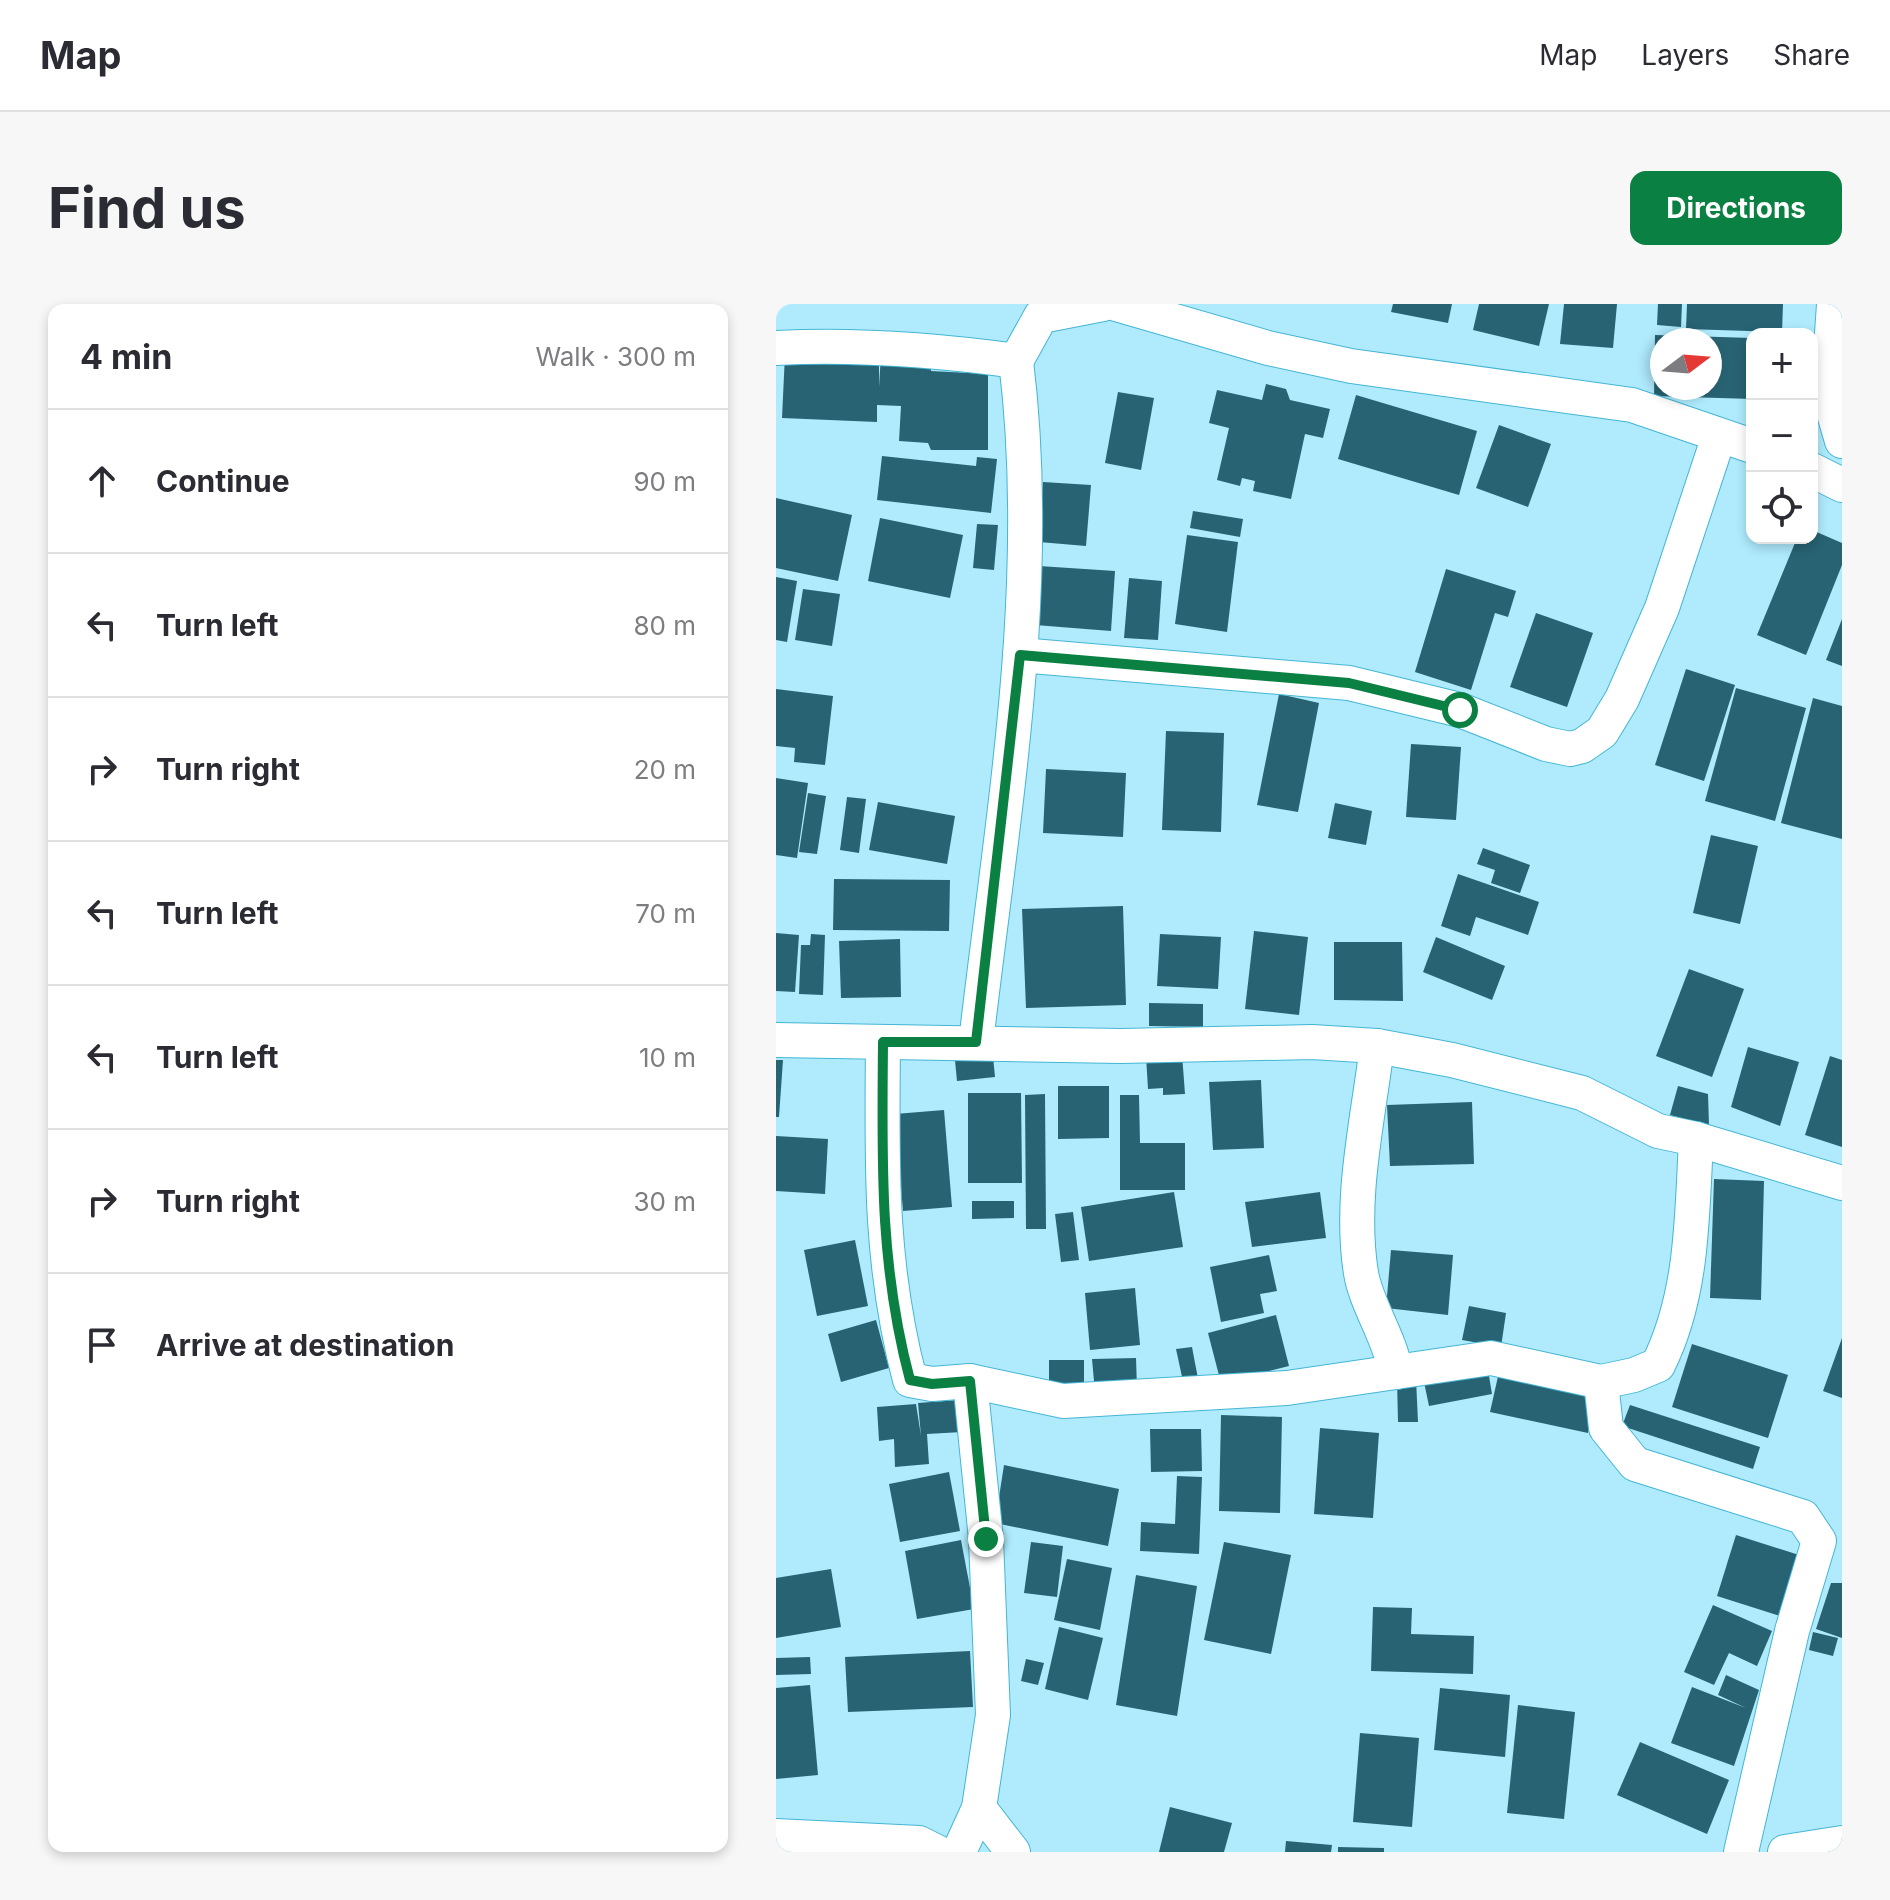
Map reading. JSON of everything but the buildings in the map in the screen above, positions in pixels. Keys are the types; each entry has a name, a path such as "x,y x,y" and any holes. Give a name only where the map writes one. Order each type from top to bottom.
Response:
{"street":[{"path":"976,1042 1020,655 1026,441 1016,361 1041,316 1103,304"},
{"path":"1116,304 1174,311 1268,348 1351,366 1632,405 1746,444"},
{"path":"1834,304 1820,404 1842,441"},
{"path":"776,348 839,345 926,349 1016,361"},
{"path":"1020,655 1349,683 1460,710 1546,744 1570,749 1582,746 1602,732 1628,686 1662,608 1719,436"},
{"path":"1816,472 1842,485"},
{"path":"776,1040 1121,1046 1312,1042 1377,1046 1452,1060 1582,1093 1658,1131 1696,1139 1842,1183"},
{"path":"883,1042 882,1216 910,1380 932,1384 970,1381 1063,1401 1287,1388 1491,1358 1601,1382 1634,1375 1658,1365 1672,1338 1689,1262 1696,1139"},
{"path":"1377,1046 1356,1206 1361,1276 1391,1345 1396,1372"},
{"path":"959,1852 979,1808 992,1703 986,1539 970,1381"},
{"path":"1601,1382 1606,1428 1635,1464 1803,1517 1819,1541 1792,1631 1741,1852"},
{"path":"979,1808 1013,1852"},
{"path":"776,1836 919,1843 937,1852"},
{"path":"1785,1852 1842,1843"}],"route":[{"path":"986,1539 970,1381 932,1384 910,1380 896,1322 882,1216 883,1042 976,1042 1020,655 1349,683 1460,710"}]}
